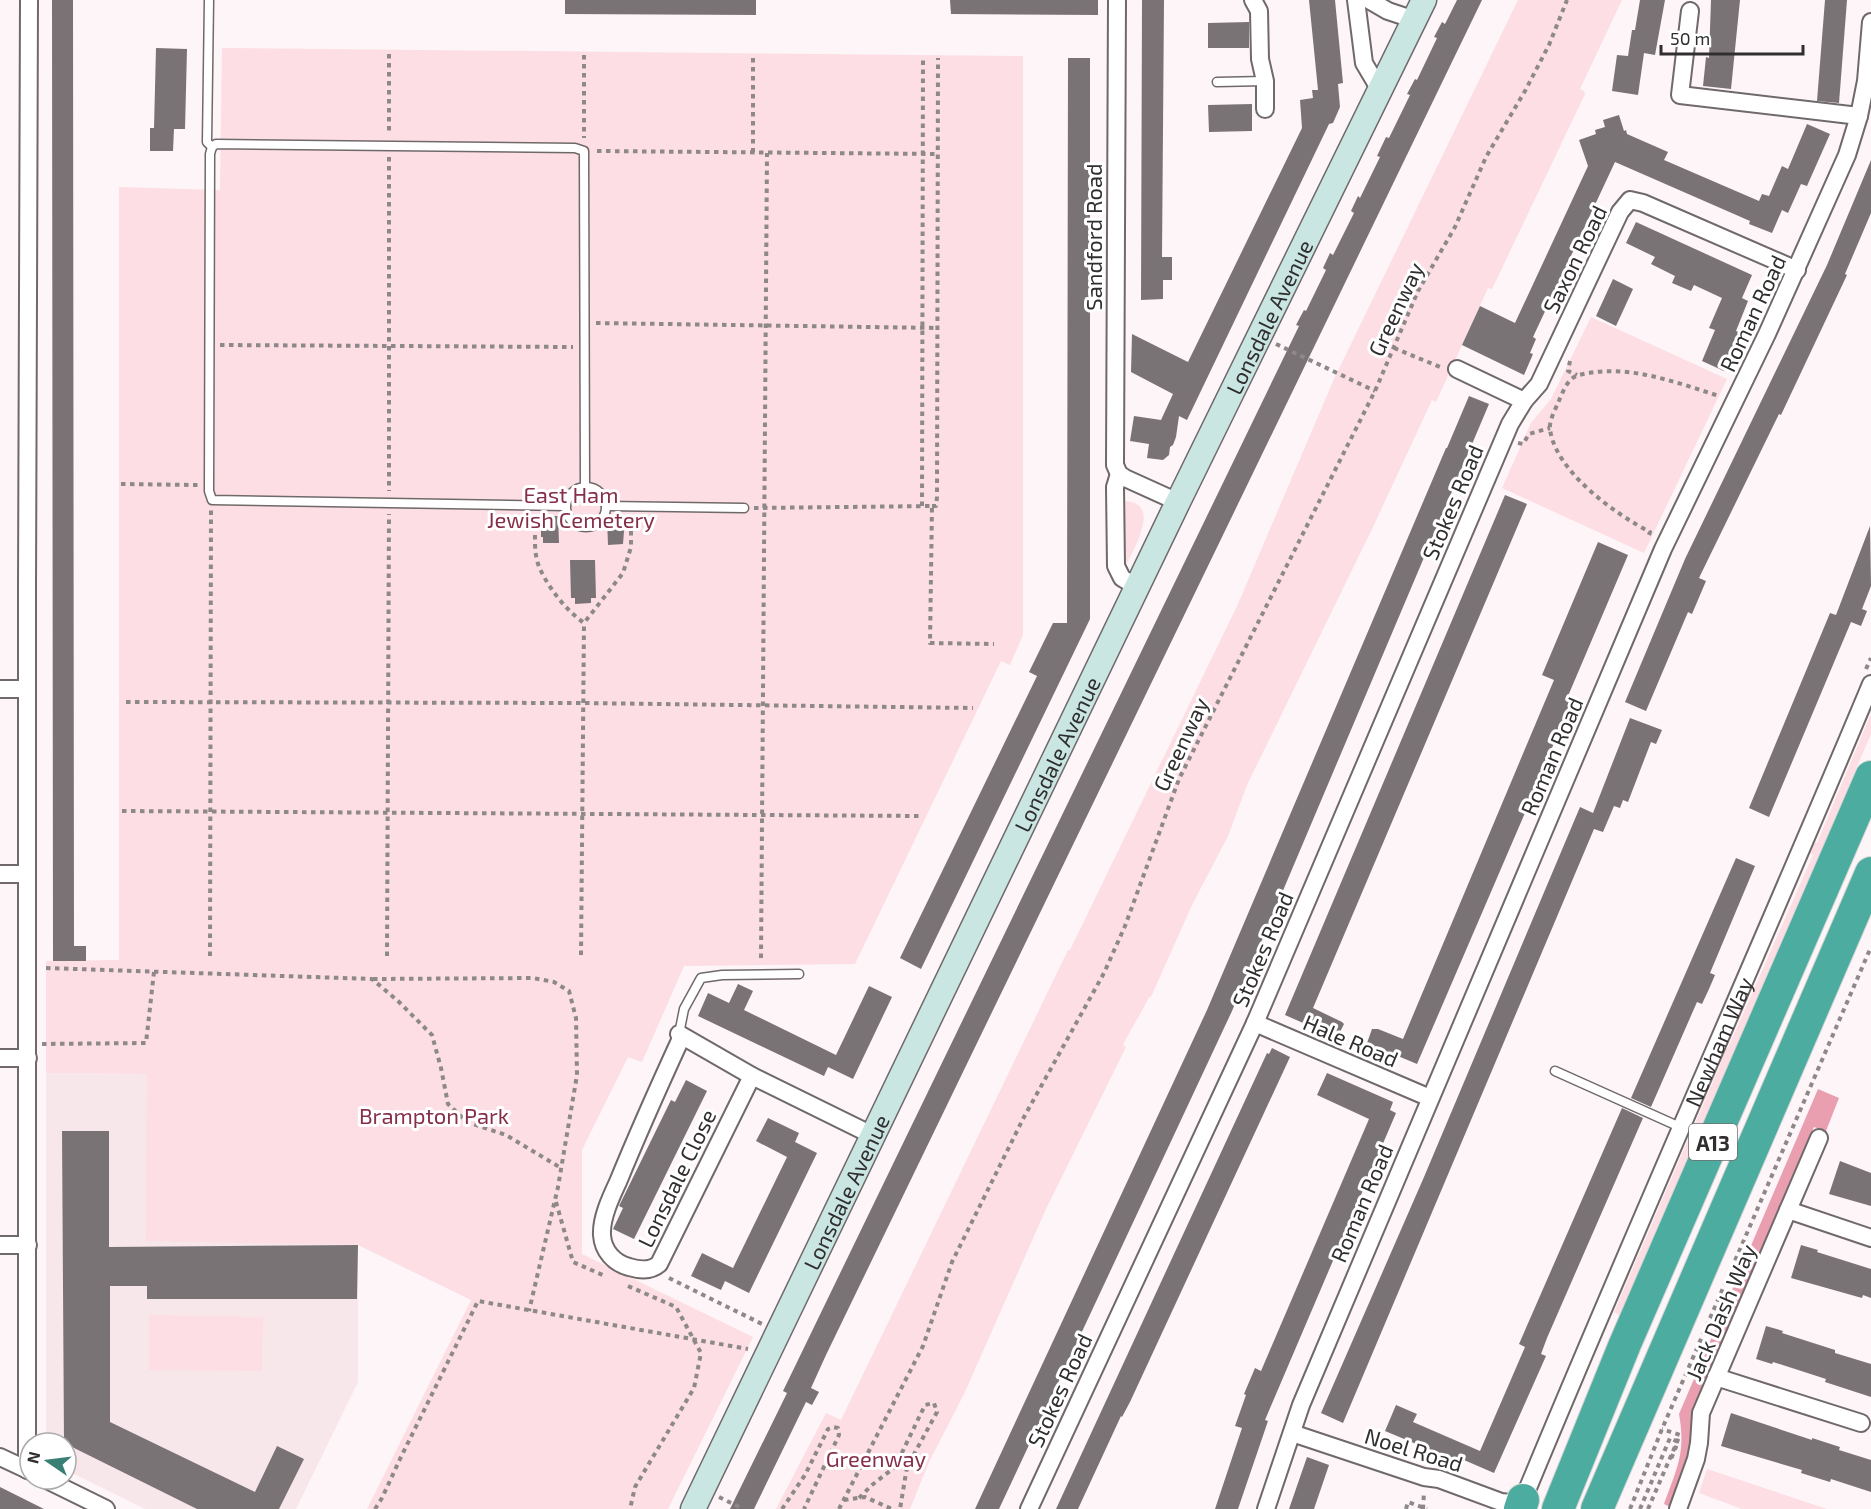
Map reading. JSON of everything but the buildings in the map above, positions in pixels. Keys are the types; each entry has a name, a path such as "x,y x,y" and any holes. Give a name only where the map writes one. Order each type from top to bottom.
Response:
{"highway":[{"name":"Newham Way","path":"1558,1509 1625,1344 1871,777"},
{"name":"A13","path":"1598,1509 1871,873"}],"street":[{"path":"28,1431 26,874 29,0"},
{"name":"Sandford Road","path":"1117,0 1115,465 1119,474 1115,487 1116,566 1122,578 1137,587"},
{"path":"1253,0 1258,11 1260,59 1265,81 1265,109"},
{"path":"1356,0 1364,63 1380,90"},
{"path":"1369,0 1388,11 1419,10"},
{"name":"Lonsdale Avenue","path":"702,1501 773,1343 1178,502 1419,10"},
{"path":"1690,11 1680,95 1859,116"},
{"name":"Roman Road","path":"1266,1509 1301,1405 1663,549 1797,270 1847,155 1859,116 1866,81 1871,22"},
{"name":"Saxon Road","path":"1524,401 1539,384 1620,212 1630,200 1643,203 1797,270"},
{"path":"1453,370 1524,401"},
{"name":"Stokes Road","path":"1029,1509 1255,1023 1510,424 1524,401"},
{"path":"1119,474 1178,502"},
{"name":"Newham Way","path":"1522,1505 1600,1314 1871,684"},
{"path":"0,688 27,689"},
{"path":"0,874 26,874"},
{"name":"Hale Road","path":"1255,1023 1430,1098"},
{"path":"681,1035 752,1076 874,1136"},
{"name":"Lonsdale Close","path":"681,1035 614,1191 606,1215 602,1235 607,1252 614,1262 629,1268 651,1269 659,1264 752,1076"},
{"path":"0,1058 28,1051"},
{"name":"Jack Dash Way","path":"1678,1509 1700,1443 1701,1413 1819,1138"},
{"path":"1788,1210 1871,1238"},
{"path":"0,1245 28,1245"},
{"path":"1716,1377 1866,1424"},
{"name":"Noel Road","path":"1292,1433 1424,1481 1449,1482 1501,1502 1522,1505"},
{"path":"0,1457 18,1466"},
{"path":"64,1491 84,1504 106,1509"}],"lane":[{"path":"209,0 209,485 212,500 565,506"},
{"path":"1217,82 1265,81"},
{"path":"209,144 575,148 584,151 585,487"},
{"path":"585,487 598,491 603,496 606,506 604,517 600,522 587,528 574,524 566,513 565,506 574,490 585,487"},
{"path":"606,506 744,508"},
{"path":"681,1035 684,1009 701,978 723,975 799,974"},
{"path":"1555,1071 1680,1127"}],"path":[{"name":"Greenway","path":"839,1509 923,1346 952,1263 1024,1117 1108,963 1125,926 1179,779 1375,391 1418,291 1455,227 1486,157 1549,45 1567,0"},
{"path":"584,55 584,151 938,154"},
{"path":"753,58 753,153"},
{"path":"922,506 923,58"},
{"path":"744,508 936,506 938,58"},
{"path":"761,958 767,153"},
{"path":"585,323 938,328"},
{"path":"1261,336 1375,391"},
{"path":"210,345 585,347"},
{"path":"1394,348 1453,370"},
{"path":"1566,357 1570,359 1568,372 1577,375 1619,372 1652,376 1722,397"},
{"path":"1577,375 1566,385 1550,428 1555,445 1569,470 1601,500 1650,532 1648,538 1652,543"},
{"path":"1518,442 1523,444 1530,434 1550,428"},
{"path":"121,484 209,485"},
{"path":"210,956 212,500"},
{"path":"536,506 535,540 539,568 567,610 584,623"},
{"path":"932,506 930,643 994,644"},
{"path":"581,955 584,623 622,573 631,547 631,507"},
{"path":"126,702 582,703 974,708"},
{"path":"122,811 922,816"},
{"path":"1630,1509 1662,1429 1871,947"},
{"path":"46,968 372,979 533,978 554,982 569,991 576,1018 577,1075 561,1168 530,1311"},
{"path":"28,1051 147,1043 154,972"},
{"path":"372,979 399,1001 432,1035 448,1104 467,1122 506,1135 561,1168"},
{"path":"651,1269 773,1343"},
{"path":"375,1509 478,1301 693,1340 773,1343"},
{"path":"630,1509 635,1487 694,1388 701,1353 693,1340"},
{"path":"860,1498 895,1467 925,1405 934,1403 937,1412 907,1467 900,1509"},
{"path":"782,1509 805,1475 828,1429 838,1428 839,1435 804,1509"},
{"path":"1649,1509 1680,1435 1662,1429"},
{"path":"1640,1509 1670,1438 1678,1442 1649,1509"},
{"path":"1406,1509 1408,1502 1425,1509 1424,1481"},
{"path":"843,1500 865,1497 892,1509"},
{"path":"702,1501 743,1509"}],"shaded area":[{"path":"46,1073 148,1074 146,1240 358,1245 358,1382 296,1509 145,1509 78,1476 78,1431 46,1431"},
{"path":"1818,1089 1839,1098 1826,1131 1814,1127 1691,1413 1692,1441 1689,1455 1670,1507 1664,1504 1681,1450 1679,1414"}],"green space":[{"name":"Greenway","path":"1518,0 1622,0 1580,89 1585,94 1492,289 1488,288 1436,402 1432,400 1373,527 1247,785 1228,836 1192,905 1151,997 1123,1045 1126,1047 1046,1209 964,1394 929,1462 910,1509 776,1509 826,1413 841,1420 1238,604 1334,379"},
{"name":"East Ham Jewish Cemetery","path":"222,48 1023,56 1023,635 1010,665 1001,661 855,964 684,966 642,1062 628,1057 582,1150 582,1254 753,1337 668,1509 367,1509 471,1300 358,1245 146,1241 147,1074 46,1073 46,961 119,960 119,187 220,190"},
{"path":"1591,317 1727,379 1644,553 1502,488 1531,423 1551,399"},
{"path":"1121,501 1134,503 1141,509 1144,517 1139,539 1124,569"},
{"path":"1871,714 1871,734 1621,1316 1614,1312 1721,1063 1715,1058 1719,1048 1728,1048 1813,855 1807,850 1811,842 1817,843"},
{"path":"149,1315 263,1317 262,1371 149,1370"},
{"path":"1707,1469 1827,1509 1742,1509 1699,1493"}],"park label":[{"name":"Brampton Park","path":"434,1115"}]}
